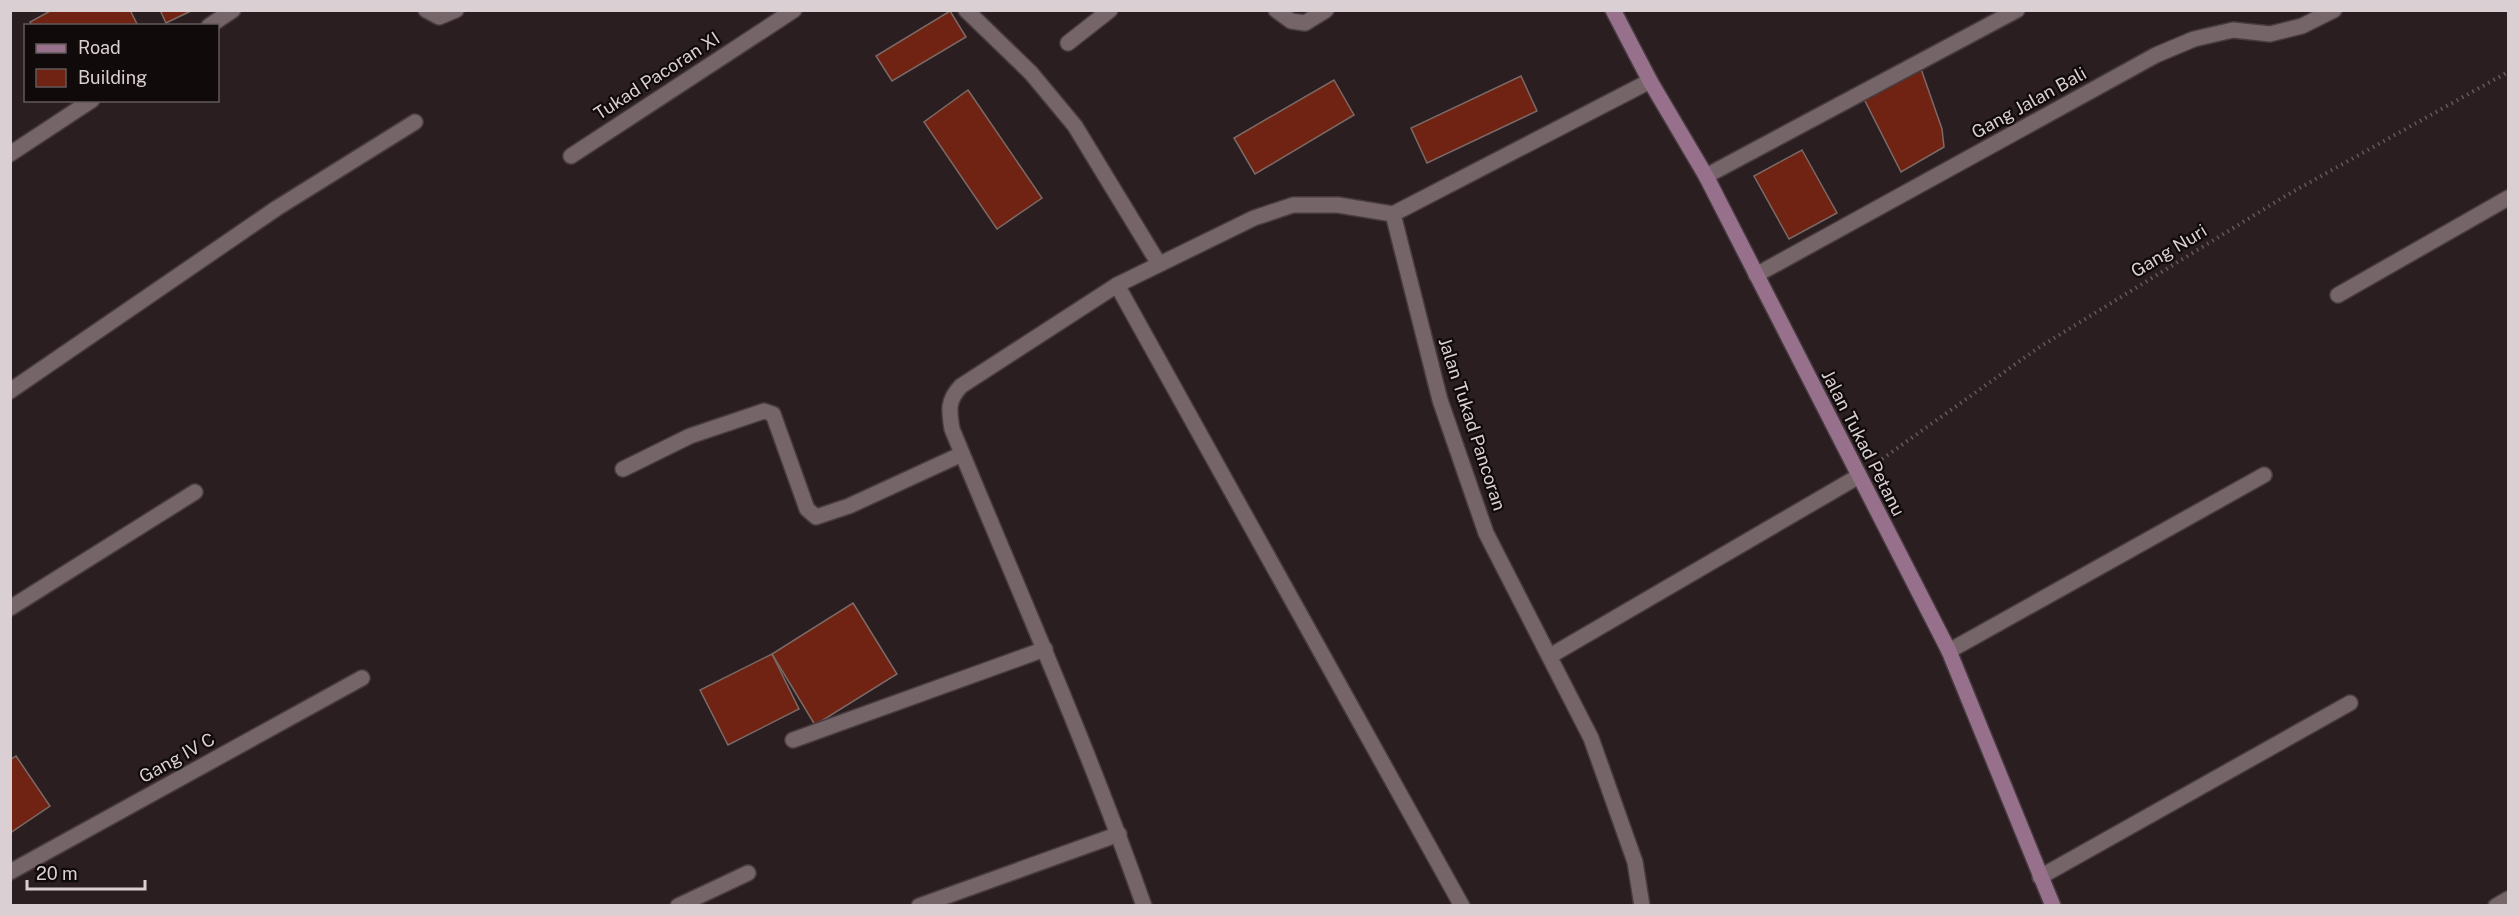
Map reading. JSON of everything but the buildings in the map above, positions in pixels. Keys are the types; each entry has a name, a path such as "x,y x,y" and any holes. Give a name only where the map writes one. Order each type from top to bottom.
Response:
{"street":[{"path":"212,24 233,10"},
{"path":"426,10 439,17 456,10"},
{"name":"Tukad Pacoran XI","path":"571,156 794,10"},
{"path":"966,10 1031,74 1075,126 1158,264"},
{"path":"1068,43 1110,10"},
{"path":"1276,10 1291,21 1305,24 1326,10"},
{"name":"Jalan Tukad Petanu","path":"1613,10 1650,81 1706,176 1948,651 2053,906"},
{"path":"1706,176 2017,10"},
{"name":"Gang Jalan Bali","path":"1756,275 2156,55 2194,39 2233,30 2270,33 2302,26 2334,10"},
{"path":"1144,906 1119,834 1045,649 952,429 948,405 952,396 968,381 1117,285 1254,218 1293,205 1338,205 1393,214 1650,81"},
{"path":"10,154 89,102"},
{"path":"10,392 277,208 415,122"},
{"path":"2338,295 2508,198"},
{"name":"Jalan Tukad Pancoran","path":"1393,214 1440,400 1482,522 1591,738 1607,777 1635,862 1642,906"},
{"path":"1117,285 1462,906"},
{"path":"623,469 690,436 764,411 773,414 807,509 816,517 849,506 962,454"},
{"path":"1948,651 2264,475"},
{"path":"1550,656 1858,476"},
{"path":"10,608 195,492"},
{"path":"793,740 1045,649"},
{"name":"Gang IV C","path":"10,872 362,678"},
{"path":"2040,877 2350,703"},
{"path":"919,906 1119,834"},
{"path":"678,906 748,873"},
{"path":"2496,906 2508,899"}],"path":[{"name":"Gang Nuri","path":"1858,476 2048,341 2287,195 2508,72"}]}
